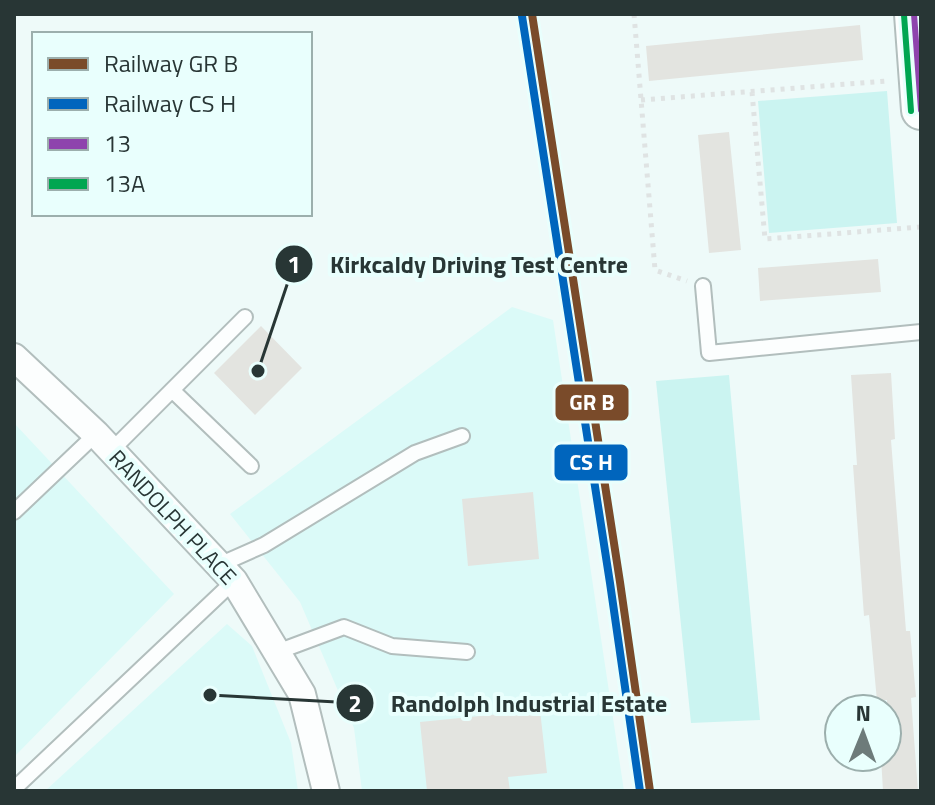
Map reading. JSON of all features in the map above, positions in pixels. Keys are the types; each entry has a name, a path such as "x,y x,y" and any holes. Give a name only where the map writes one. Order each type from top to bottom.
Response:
{"main road":[{"path":"914,14 920,94"}],"street":[{"name":"RANDOLPH PLACE","path":"14,357 104,442 227,573 302,694 326,791"}],"lane":[{"path":"703,286 709,353 921,332"},
{"path":"14,512 172,390 245,317"},
{"path":"172,390 251,466"},
{"path":"14,789 227,573 264,545 415,453 462,436"},
{"path":"277,652 344,627 392,646 467,652"}],"path":[{"path":"634,14 655,270 703,286"},
{"path":"641,100 752,92 920,94"},
{"path":"752,92 765,239 921,227"}],"shaded area":[{"path":"887,91 897,223 769,233 758,101"},
{"path":"512,307 553,320 624,791 362,791 354,728 300,602 230,514"},
{"path":"729,375 760,720 691,723 656,381"},
{"path":"14,423 174,594 14,757"},
{"path":"227,624 252,646 291,743 298,791 45,791"}],"building":[{"path":"860,25 863,60 649,81 646,46"},
{"path":"729,132 741,250 709,253 698,135"},
{"path":"878,259 881,292 760,301 758,268"},
{"path":"261,326 302,368 255,415 214,373"},
{"path":"891,373 895,439 891,440 906,631 910,631 916,697 911,698 918,791 883,791 882,773 903,773 903,693 876,693 869,615 864,616 853,465 857,465 851,375"},
{"path":"533,492 539,559 468,566 462,499"},
{"path":"540,710 547,773 508,777 510,791 427,791 420,722"}],"transit line":[{"path":"532,14 650,791"},
{"name":"13","path":"914,14 921,110"},
{"name":"13A","path":"904,15 911,111"},
{"path":"522,16 640,791"}],"place":[{"name":"Kirkcaldy Driving Test Centre","path":"258,371"},
{"name":"Randolph Industrial Estate","path":"210,695"}]}
